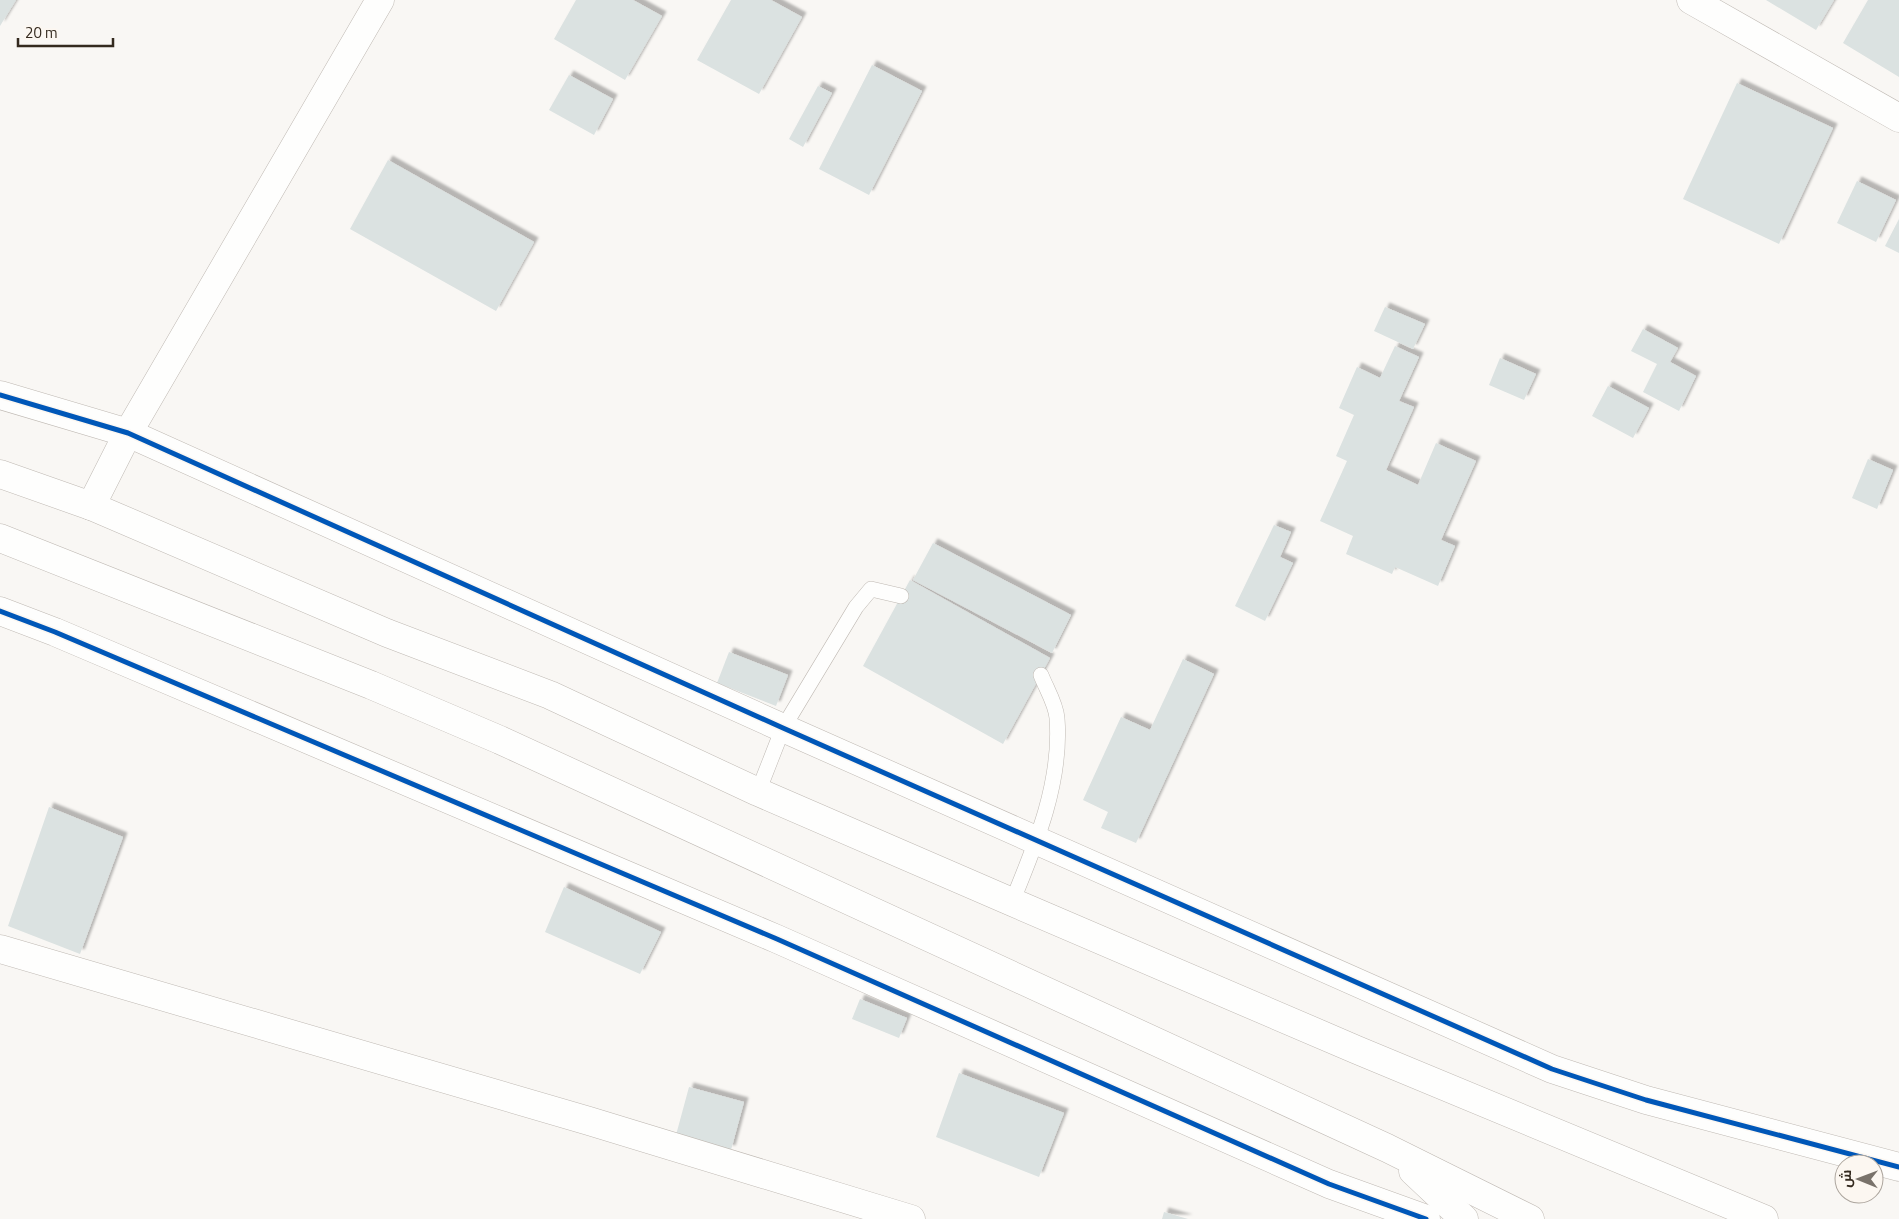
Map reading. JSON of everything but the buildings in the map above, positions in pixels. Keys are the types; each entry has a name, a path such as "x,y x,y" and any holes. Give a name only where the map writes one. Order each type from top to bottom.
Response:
{"main road":[{"path":"91,506 128,433 380,0"},
{"path":"1691,0 1899,118"},
{"path":"0,395 128,433 783,728 1552,1069 1646,1100 1899,1167"},
{"path":"0,474 91,506 387,633 550,695 758,792 1012,902 1366,1054 1764,1219"},
{"path":"0,538 371,684 492,736 1388,1148 1530,1219"},
{"path":"0,611 55,632 777,939 1329,1184 1426,1219"},
{"path":"0,949 589,1121 911,1219"},
{"path":"1388,1148 1464,1219"}],"lane":[{"path":"758,792 783,728 856,607 871,589 901,596"},
{"path":"1012,902 1038,841 1054,776 1057,716 1041,675"}],"cycle path":[{"path":"0,395 128,433 783,728 1552,1069 1646,1100 1899,1167"},
{"path":"0,611 55,632 777,939 1329,1184 1426,1219"}]}
